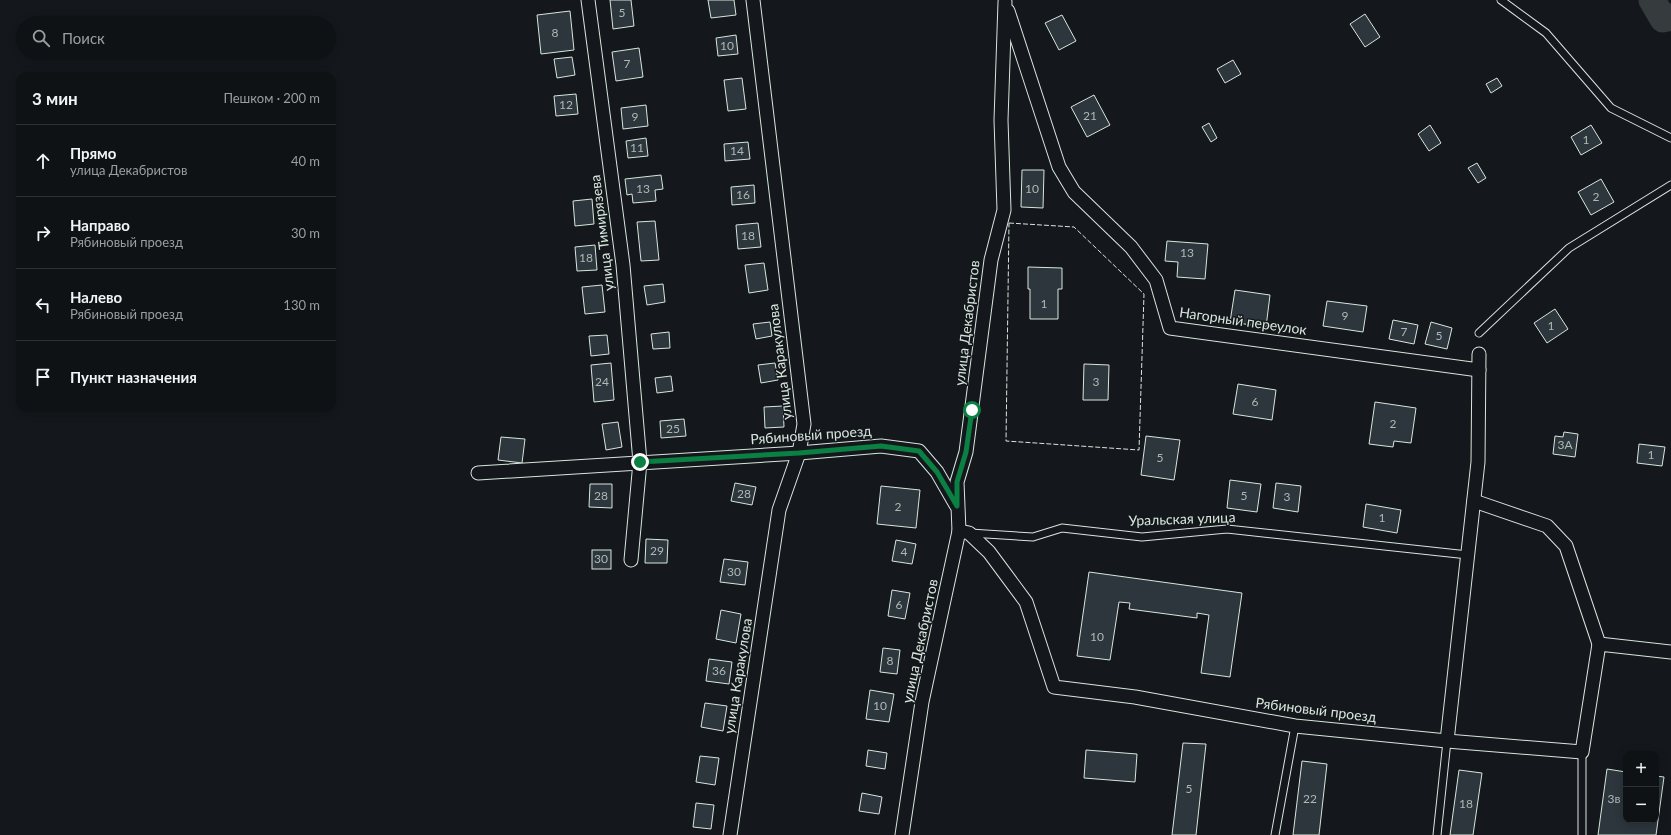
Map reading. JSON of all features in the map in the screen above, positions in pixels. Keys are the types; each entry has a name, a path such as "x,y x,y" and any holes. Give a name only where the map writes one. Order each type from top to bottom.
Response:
{"street":[{"name":"улица Тимирязева","path":"588,0 623,265 640,462 632,560"},
{"name":"улица Каракулова","path":"730,835 779,510 799,453 804,424 753,0"},
{"name":"Нагорный переулок","path":"1006,1 1059,167 1074,192 1131,247 1156,280 1170,328 1479,370"},
{"name":"улица Декабристов","path":"902,835 922,702 964,532 957,506 957,482 966,452 991,260 1004,210 1001,120 1006,1"},
{"path":"1447,741 1478,462 1479,354"},
{"name":"Рябиновый проезд","path":"478,473 799,453 881,446 919,451 937,472 957,506"},
{"path":"1474,501 1547,526 1566,546 1599,644 1582,752"},
{"name":"Рябиновый проезд","path":"964,532 989,552 1026,602 1054,687 1135,697 1295,726 1447,741 1582,752"},
{"path":"1599,644 1671,652"}],"lane":[{"path":"1501,0 1546,33 1611,108 1671,138"},
{"path":"1479,333 1569,248 1671,185"},
{"name":"Уральская улица","path":"964,532 1033,537 1062,528 1142,537 1227,529 1468,555"},
{"path":"1274,835 1295,726"},
{"path":"1437,835 1447,741"},
{"path":"1582,752 1582,835"}],"building":[{"path":"610,0 631,0 634,26 613,29"},
{"path":"708,0 734,0 736,15 711,18"},
{"path":"570,11 574,50 541,54 537,15"},
{"path":"1365,14 1380,37 1365,47 1350,24"},
{"path":"1062,15 1076,41 1059,50 1045,23"},
{"path":"736,35 738,54 718,56 716,38"},
{"path":"639,48 643,77 616,81 612,52"},
{"path":"572,57 575,75 557,78 554,59"},
{"path":"1233,60 1241,74 1225,83 1217,69"},
{"path":"742,78 746,109 728,111 724,80"},
{"path":"1497,78 1502,86 1491,93 1486,84"},
{"path":"576,94 578,114 556,116 554,96"},
{"path":"1094,95 1110,125 1087,137 1071,107"},
{"path":"646,105 648,126 623,129 621,108"},
{"path":"1209,123 1217,138 1211,142 1202,127"},
{"path":"1430,125 1441,143 1429,151 1418,134"},
{"path":"1591,125 1602,143 1581,155 1571,137"},
{"path":"646,138 648,156 628,158 626,141"},
{"path":"748,142 750,159 725,161 724,144"},
{"path":"1477,163 1486,178 1478,183 1468,168"},
{"path":"1022,170 1044,170 1043,208 1021,207"},
{"path":"661,175 663,189 655,190 656,201 633,203 632,194 627,195 625,179"},
{"path":"1601,179 1614,202 1591,215 1578,192"},
{"path":"754,185 755,203 732,205 731,187"},
{"path":"592,199 594,224 575,226 573,201"},
{"path":"655,221 659,260 641,261 637,222"},
{"path":"758,223 761,247 738,249 736,225"},
{"path":"1167,241 1208,244 1205,279 1177,277 1178,262 1165,261"},
{"path":"595,245 597,270 577,271 575,247"},
{"path":"764,263 768,290 749,293 745,265"},
{"path":"1028,267 1062,268 1062,289 1058,289 1058,319 1030,319"},
{"path":"663,284 665,302 647,305 644,286"},
{"path":"602,285 605,312 585,314 582,287"},
{"path":"1235,290 1270,295 1266,327 1230,322"},
{"path":"1327,301 1367,306 1363,332 1323,326"},
{"path":"1555,309 1568,329 1547,343 1534,323"},
{"path":"1393,320 1418,325 1414,344 1389,339"},
{"path":"770,322 772,336 756,339 753,324"},
{"path":"1431,322 1452,328 1447,349 1425,344"},
{"path":"669,332 670,348 653,349 651,334"},
{"path":"607,335 609,354 591,356 589,336"},
{"path":"611,363 614,400 594,402 591,365"},
{"path":"775,363 778,380 761,383 758,365"},
{"path":"1084,364 1109,365 1108,400 1083,400"},
{"path":"671,376 673,391 657,393 655,378"},
{"path":"1238,384 1276,390 1272,420 1233,414"},
{"path":"1375,402 1416,408 1411,443 1394,441 1393,447 1369,444"},
{"path":"783,406 784,427 765,428 764,407"},
{"path":"684,419 686,436 661,438 660,421"},
{"path":"618,422 622,447 606,450 602,424"},
{"path":"1564,432 1578,434 1575,457 1553,454 1555,436 1563,437"},
{"path":"1146,436 1180,440 1174,480 1141,475"},
{"path":"501,437 525,439 522,463 498,460"},
{"path":"1639,444 1665,447 1662,466 1637,463"},
{"path":"1230,480 1261,484 1257,512 1227,508"},
{"path":"735,483 756,487 752,505 731,501"},
{"path":"1276,483 1301,486 1298,512 1273,508"},
{"path":"590,484 612,484 612,508 589,507"},
{"path":"881,486 920,490 916,528 877,524"},
{"path":"1366,504 1401,510 1397,533 1363,527"},
{"path":"646,539 668,540 667,563 645,563"},
{"path":"896,540 916,544 912,564 892,561"},
{"path":"592,550 611,550 611,569 592,569"},
{"path":"724,559 748,562 745,585 720,582"},
{"path":"1089,572 1242,593 1230,677 1201,673 1209,615 1197,613 1197,618 1129,609 1130,603 1119,602 1110,660 1077,656"},
{"path":"892,590 910,593 905,619 888,616"},
{"path":"721,610 741,614 736,643 716,639"},
{"path":"883,648 900,650 897,674 880,672"},
{"path":"709,659 732,662 729,684 706,681"},
{"path":"870,690 894,694 889,722 866,719"},
{"path":"705,703 727,706 723,731 701,727"},
{"path":"1183,743 1206,744 1196,835 1172,835"},
{"path":"868,750 887,753 885,769 866,766"},
{"path":"1086,750 1137,754 1135,782 1084,778"},
{"path":"700,756 719,758 715,785 696,782"},
{"path":"1302,761 1327,764 1319,835 1293,835"},
{"path":"1607,769 1623,772 1623,823 1658,823 1656,835 1598,835"},
{"path":"1459,770 1482,773 1473,835 1450,835"},
{"path":"1659,776 1664,777 1659,813"},
{"path":"862,793 882,797 879,814 859,811"},
{"path":"696,803 714,805 711,829 693,827"}],"waterway":[{"path":"1652,0 1663,19 1671,17"}],"fence":[{"path":"1009,223 1074,227 1144,294 1139,450 1006,441 1009,223"}],"route":[{"path":"640,462 799,453 881,446 919,451 937,472 957,506 957,482 966,452 972,410"}]}
